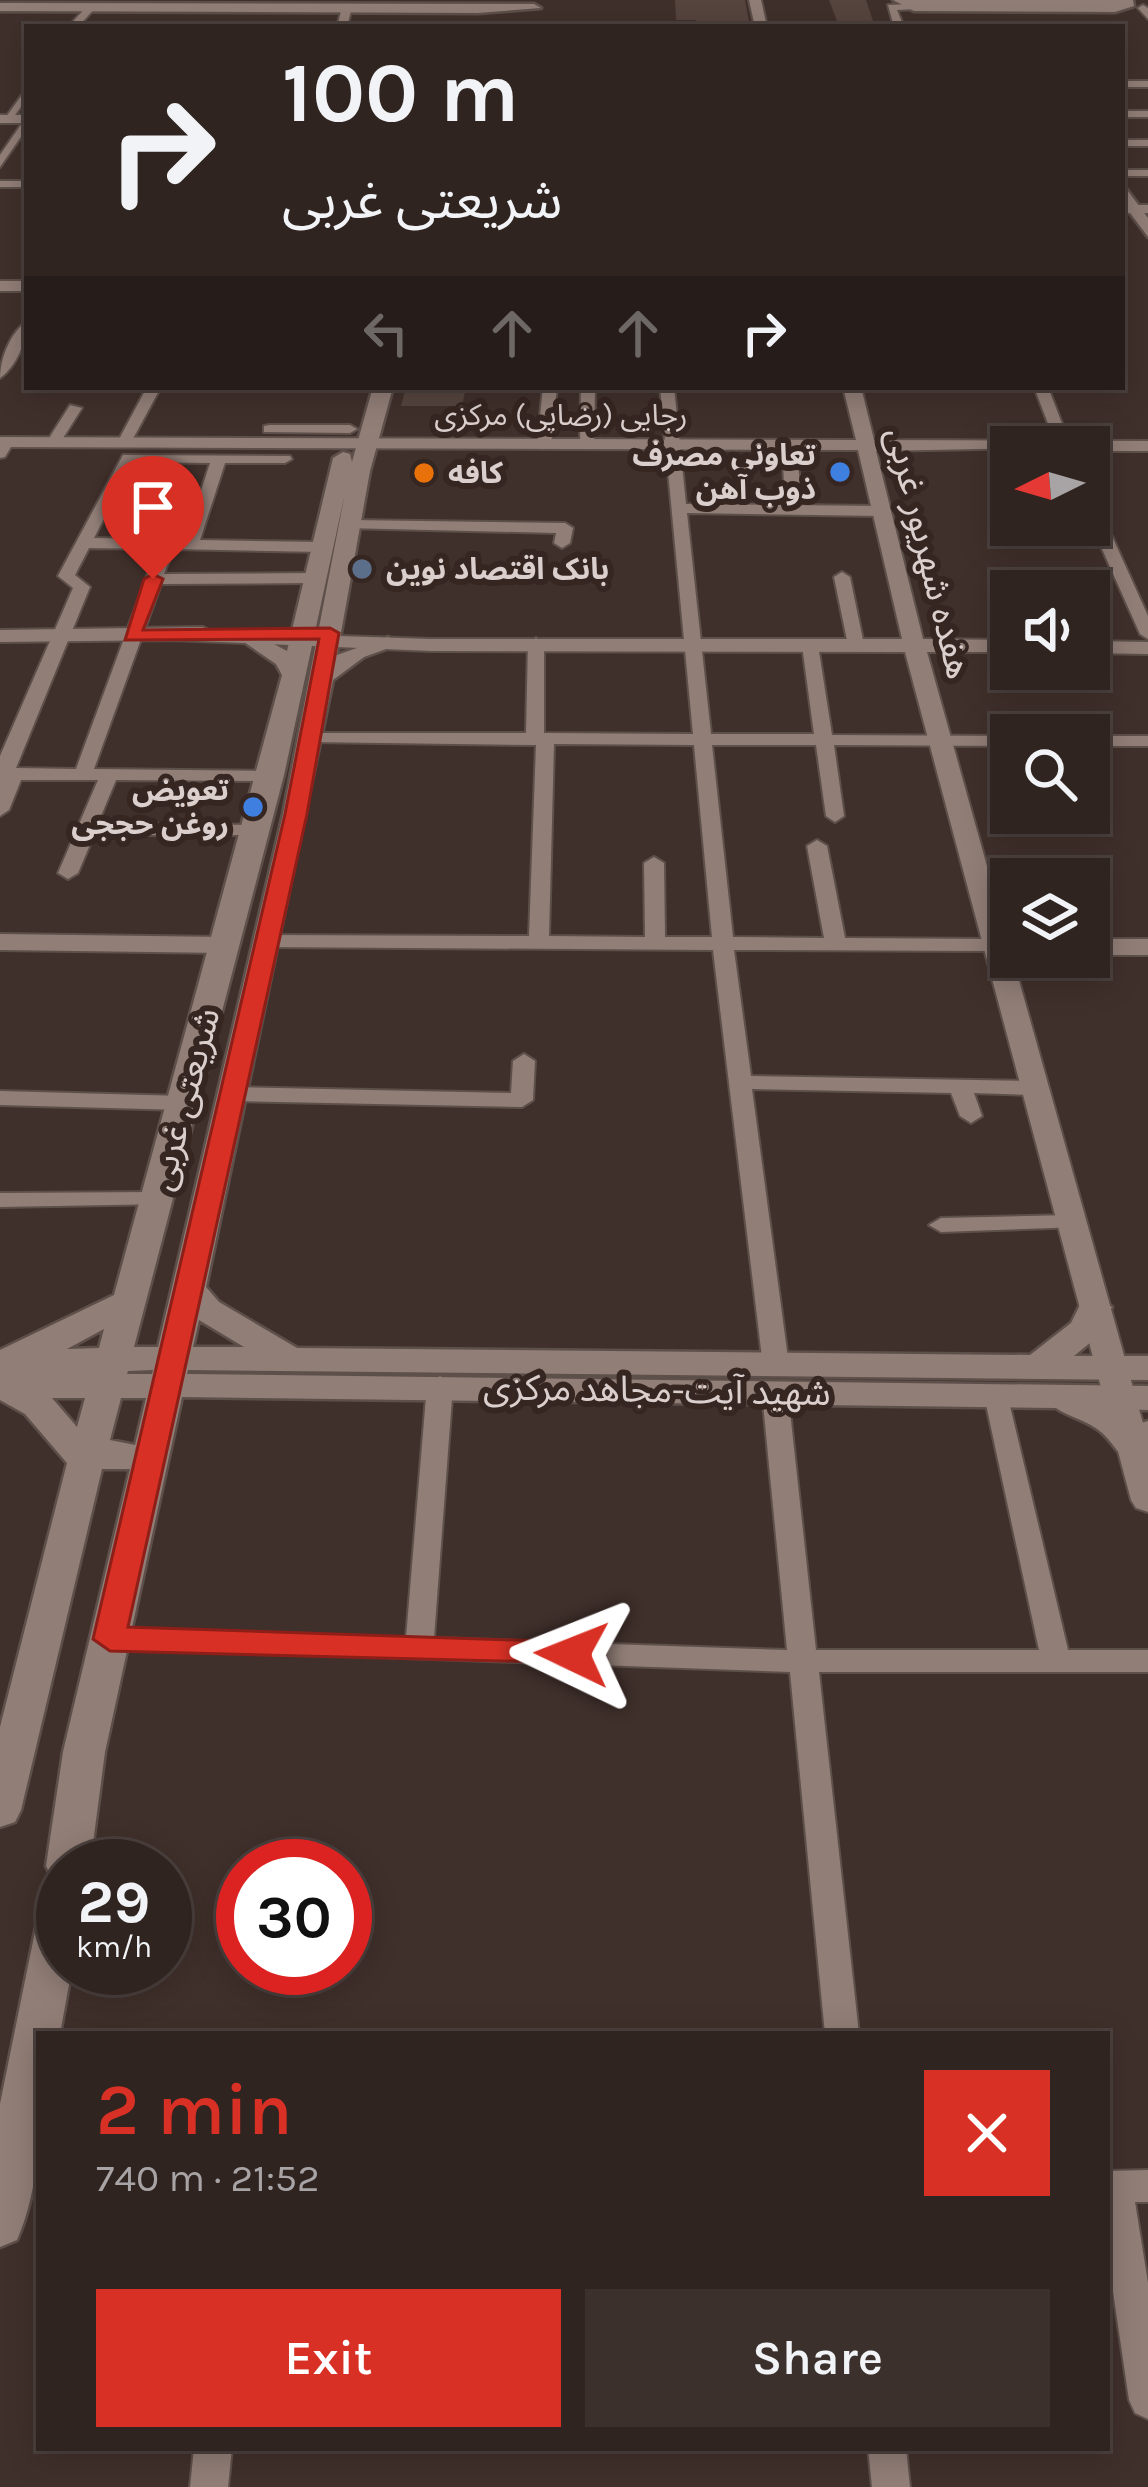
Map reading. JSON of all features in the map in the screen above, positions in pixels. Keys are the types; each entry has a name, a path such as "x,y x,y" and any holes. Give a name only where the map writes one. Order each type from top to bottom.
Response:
{"main road":[{"path":"1,8 33,3 91,7 125,3 347,8 534,5"},
{"path":"895,4 914,8 1121,4 1146,11"},
{"path":"1018,8 1026,24"},
{"path":"1135,209 1148,232"},
{"name":"شریعتی غربی","path":"0,1810 86,1461 225,944 271,776 308,677 315,638 350,525 362,390"},
{"name":"شریعتی غربی","path":"315,638 318,562 355,439 380,390"},
{"path":"253,640 308,677 356,652 388,644"},
{"name":"شریعتی غربی","path":"72,1839 84,1752 309,737 308,677"},
{"path":"188,1287 207,1310 292,1360"},
{"path":"3,1374 130,1301"},
{"path":"1095,1307 1085,1329 1042,1380 1141,1441"},
{"name":"شهید آیت-مجاهد مرکزی","path":"169,1372 292,1360 775,1380 997,1395 1042,1380"},
{"name":"شهید آیت-مجاهد مرکزی","path":"169,1372 440,1385 1042,1380 1126,1387 1148,1368"},
{"path":"3,1374 169,1372"},
{"path":"3,1374 86,1461 108,1452 148,1460"},
{"path":"45,2031 50,1995"},
{"path":"0,2224 26,2162 36,2092"}],"street":[{"path":"77,24 91,7"},
{"path":"343,24 347,8"},
{"path":"4,119 24,95"},
{"path":"0,164 24,124"},
{"path":"8,150 24,151"},
{"path":"1,370 24,330"},
{"path":"0,810 9,774 4,766 82,587 66,576 153,390"},
{"path":"544,445 550,390"},
{"path":"587,445 588,390"},
{"path":"667,390 669,445 775,1380 842,2031"},
{"name":"هفده شهریور غربی","path":"853,390 937,740 990,907"},
{"path":"1042,390 1056,426"},
{"path":"53,442 75,408"},
{"path":"269,429 355,439"},
{"name":"رجایی (رضایی) مرکزی","path":"2,446 53,442 126,451 355,439 544,445 990,447"},
{"path":"789,445 792,483"},
{"name":"رجایی (رضایی) مرکزی","path":"1110,446 1148,446"},
{"path":"126,451 285,459"},
{"path":"190,545 219,458"},
{"path":"676,508 881,511"},
{"path":"350,525 565,528 562,544"},
{"path":"84,543 190,545 318,562"},
{"path":"83,774 167,544"},
{"path":"1108,546 1148,634"},
{"path":"153,579 318,562"},
{"path":"842,578 856,645"},
{"path":"0,636 990,646"},
{"path":"183,637 388,644 448,641"},
{"path":"536,643 539,943"},
{"path":"810,645 835,815"},
{"path":"1110,647 1148,648"},
{"path":"309,737 990,740"},
{"path":"1110,741 1148,741"},
{"path":"9,774 271,776"},
{"path":"68,873 109,775"},
{"path":"87,829 256,831"},
{"path":"817,846 836,947"},
{"path":"654,863 655,944"},
{"path":"267,941 990,945"},
{"path":"0,942 225,944"},
{"path":"1110,947 1148,947"},
{"name":"هفده شهریور غربی","path":"1009,978 1033,1088 1095,1307 1141,1441 1148,1499"},
{"path":"232,1094 522,1100 524,1061"},
{"path":"739,1082 1033,1088"},
{"path":"960,1086 971,1115"},
{"path":"0,1098 183,1103"},
{"path":"0,1200 157,1199"},
{"path":"940,1225 1071,1222"},
{"path":"419,1649 440,1385"},
{"path":"997,1395 1056,1661"},
{"path":"110,1639 803,1661 1148,1661"},
{"path":"1124,2187 1148,2400"},
{"path":"209,2487 213,2451"},
{"path":"887,2451 891,2487"}],"building":[{"path":"675,0 745,0 749,24 697,24 696,20 676,20"},
{"path":"829,0 866,0 873,21 837,21"},
{"path":"405,390 465,390 462,406 401,406"}],"place":[{"name":"تعاونی مصرف ذوب آهن","path":"840,472"},
{"name":"کافه","path":"424,473"},
{"name":"بانک اقتصاد نوین","path":"362,569"},
{"name":"تعویض روغن حججی","path":"253,807"}],"route":[{"path":"153,579 132,636 330,633 296,814 110,1639 572,1654"}]}
